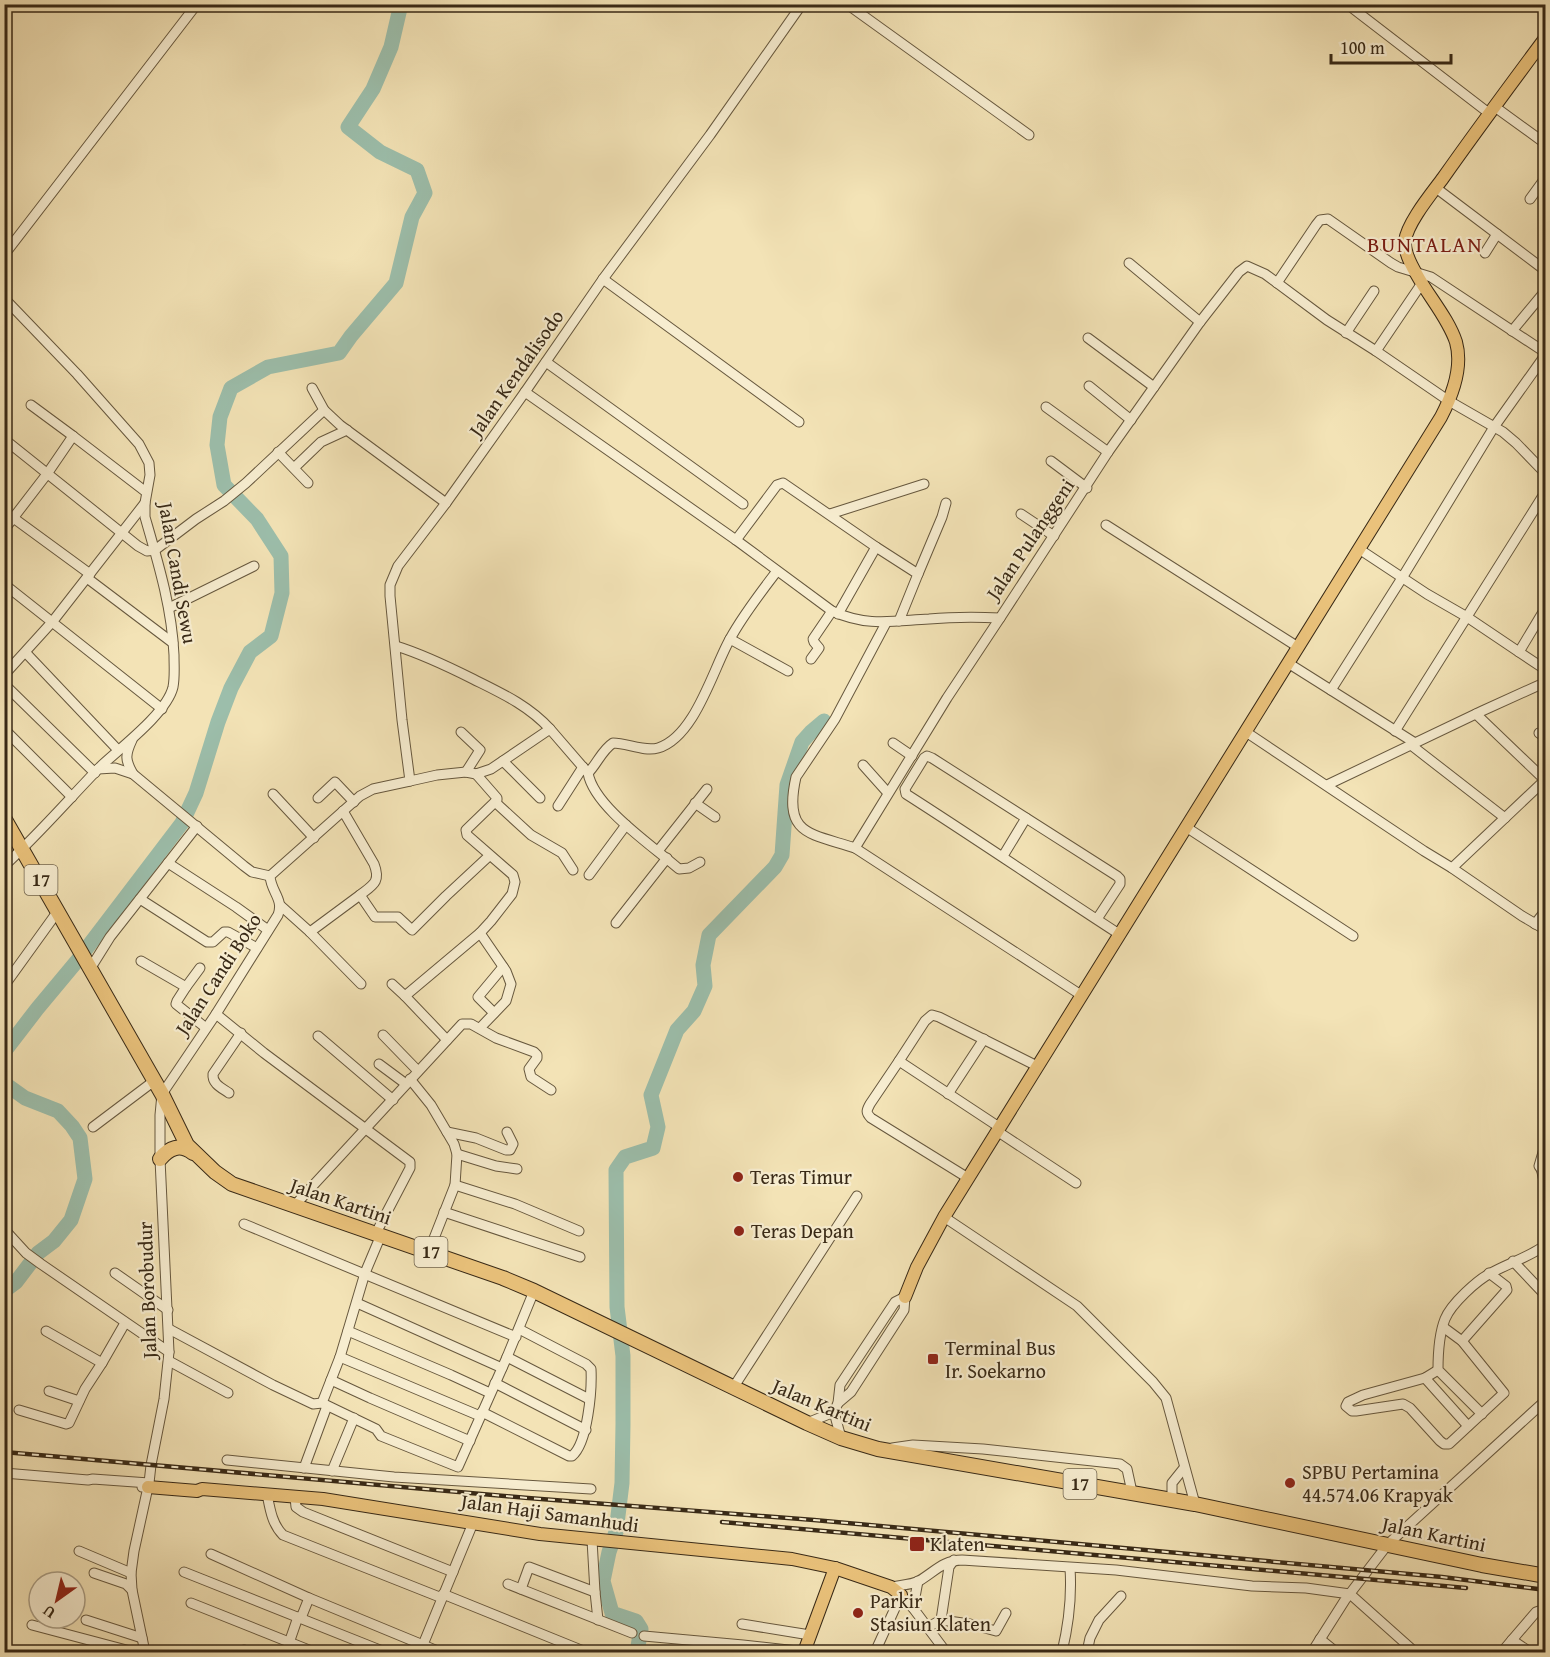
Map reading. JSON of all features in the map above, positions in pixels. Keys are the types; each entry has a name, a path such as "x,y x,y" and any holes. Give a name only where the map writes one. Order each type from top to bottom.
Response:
{"highway":[{"name":"17","path":"4,818 162,1094"},
{"name":"Jalan Kartini","path":"162,1094 187,1145 214,1172 237,1187 429,1251 534,1290 733,1388 841,1438 878,1449 1196,1503 1482,1565 1545,1576"},
{"path":"160,1160 172,1149 179,1147 199,1158"}],"main road":[{"path":"905,1297 917,1267 944,1217 1449,401 1456,376 1458,355 1456,343 1449,326 1415,271 1407,252 1405,238 1411,223 1545,37"},
{"name":"Jalan Haji Samanhudi","path":"149,1485 323,1499 540,1534 792,1559 836,1568 891,1587 901,1595"},
{"path":"805,1652 836,1568"}],"street":[{"path":"4,255 197,4"},
{"name":"Jalan Kendalisodo","path":"410,781 390,596 390,585 398,566 446,503 603,279 710,135 802,4"},
{"path":"847,4 1029,135"},
{"path":"1347,4 1492,111 1545,144"},
{"path":"1530,199 1545,177"},
{"path":"1436,188 1545,271"},
{"path":"1277,283 1316,225 1323,219 1332,222 1398,267 1431,277 1545,353 1494,427 1331,690"},
{"path":"1485,253 1497,234"},
{"path":"1129,264 1200,322"},
{"name":"Jalan Pulanggeni","path":"525,392 835,612 862,620 894,622 972,617 1000,618 1108,452 1200,322 1244,267 1250,267 1277,283 1300,302 1346,333 1516,442 1545,474"},
{"path":"603,279 799,422"},
{"path":"1376,351 1422,283"},
{"path":"1512,331 1545,290"},
{"path":"1346,333 1374,291"},
{"name":"Jalan Candi Sewu","path":"4,298 77,374 139,444 149,463 146,517 170,608 175,679 162,709 118,750 4,866"},
{"path":"1088,338 1154,387"},
{"path":"546,363 743,504"},
{"path":"1089,386 1131,420"},
{"path":"312,388 324,410 347,430 446,503"},
{"path":"31,405 146,492"},
{"path":"1046,408 1108,452"},
{"path":"4,439 142,549 154,550 164,545 246,483 324,410"},
{"path":"294,468 321,442 347,430"},
{"path":"4,530 73,436"},
{"path":"278,452 308,483"},
{"path":"1051,461 1086,488"},
{"path":"736,540 780,483 783,483 915,572"},
{"path":"830,514 924,484"},
{"path":"1395,731 1545,491"},
{"path":"4,675 53,621 145,503"},
{"path":"946,503 894,622 835,719 796,777 792,804 795,820 803,830 855,848 1081,995"},
{"path":"4,511 173,643"},
{"path":"1021,514 1054,536"},
{"path":"1106,525 1298,647"},
{"path":"811,659 819,648 813,639 835,612 876,547"},
{"path":"1359,549 1467,617 1545,670"},
{"path":"170,608 254,566"},
{"path":"558,806 585,770 593,768 609,745 613,743 658,748 679,736 691,720 730,639 777,571"},
{"path":"4,584 162,709"},
{"path":"1519,652 1545,607"},
{"path":"855,848 947,698 1000,618"},
{"path":"730,639 788,671"},
{"path":"396,646 453,669 517,701 550,729 585,770 598,797 626,825 679,869 684,870 700,862"},
{"path":"26,653 118,750"},
{"path":"1288,663 1395,731 1505,818"},
{"path":"1327,785 1545,682"},
{"path":"4,684 97,771 115,768 133,774 252,872 270,876 360,796 373,789 437,775 466,772 476,774 491,769 550,729"},
{"path":"1452,868 1545,780 1476,714"},
{"path":"4,729 72,797"},
{"path":"461,732 480,750 466,772"},
{"path":"1246,732 1545,930"},
{"path":"133,774 126,756 136,734"},
{"path":"893,743 912,756"},
{"path":"1097,919 1120,884 1120,879 929,756 924,758 906,786 906,794 1119,934"},
{"path":"503,760 540,798"},
{"path":"863,765 888,793"},
{"path":"405,996 480,933 512,894 515,882 513,875 489,856 466,832 497,798 476,774"},
{"path":"318,798 335,782 354,802"},
{"path":"658,851 707,789"},
{"path":"273,794 314,838"},
{"path":"495,802 531,835 565,856 573,870"},
{"path":"695,803 715,817"},
{"path":"310,932 375,883 377,872 374,864 343,811"},
{"path":"1003,856 1026,818"},
{"path":"87,964 168,863 194,823"},
{"path":"589,874 626,825"},
{"path":"1186,827 1353,936"},
{"path":"360,895 374,916 400,918 412,930 489,856"},
{"path":"616,923 667,858"},
{"path":"168,863 268,930"},
{"name":"Jalan Candi Boko","path":"162,1094 216,1014 278,915 281,906 271,884 270,876"},
{"path":"140,899 207,942 213,942 224,932 228,932 257,948"},
{"path":"281,906 355,978"},
{"path":"4,986 58,910"},
{"path":"1535,924 1545,910"},
{"path":"480,933 510,980 506,1001 480,1028"},
{"path":"141,961 186,987"},
{"path":"494,1013 478,997 503,967"},
{"path":"200,968 176,1004 206,1028"},
{"path":"392,984 447,1040"},
{"path":"216,1014 411,1164 378,1234 304,1468"},
{"path":"968,1178 871,1118 867,1114 870,1104 925,1021 932,1015 1037,1066"},
{"path":"295,1205 462,1024 466,1023 480,1028 496,1038 534,1052 537,1058 530,1070 531,1077 551,1090"},
{"path":"230,1093 214,1082 213,1074 241,1033"},
{"path":"383,1035 418,1071"},
{"path":"318,1036 393,1100"},
{"path":"948,1094 984,1039"},
{"path":"899,1061 1076,1184"},
{"path":"379,1064 408,1082 431,1105 454,1143 457,1154 455,1185 429,1251"},
{"path":"93,1127 154,1081"},
{"name":"Jalan Borobudur","path":"145,1653 132,1590 131,1573 149,1485 169,1357 160,1160 162,1094"},
{"path":"447,1132 476,1138 510,1150 513,1144 507,1132"},
{"path":"1545,1142 1539,1164 1544,1174 1545,1192"},
{"path":"457,1154 496,1166 517,1169"},
{"path":"455,1185 515,1204 579,1231"},
{"path":"733,1388 857,1196"},
{"path":"444,1212 580,1257"},
{"path":"944,1217 1077,1306 1153,1382 1166,1398 1184,1468 1196,1503"},
{"path":"244,1224 517,1333 589,1366 591,1371 586,1430 576,1453 571,1456 481,1414 340,1357"},
{"path":"4,1229 41,1264 169,1357 228,1393"},
{"path":"4,1247 13,1239"},
{"path":"1482,1414 1438,1370 1438,1353 1447,1315 1476,1282 1544,1247"},
{"path":"1513,1261 1545,1296"},
{"path":"115,1273 168,1310"},
{"path":"1462,1341 1507,1290 1506,1286 1490,1273"},
{"path":"453,1480 534,1290"},
{"path":"841,1438 836,1408 840,1385 895,1302 905,1297"},
{"path":"807,1423 836,1408 851,1392 904,1310 905,1297"},
{"path":"357,1303 502,1368"},
{"path":"19,1410 66,1424 71,1421 79,1401 125,1323"},
{"path":"1438,1370 1425,1378 1352,1399 1346,1405 1350,1410 1356,1411 1400,1404 1406,1406 1444,1444 1449,1444 1503,1393 1462,1341 1443,1327"},
{"path":"169,1329 277,1387 313,1404 324,1404 376,1429 381,1436 458,1467"},
{"path":"46,1330 102,1363"},
{"path":"348,1331 451,1374 490,1393"},
{"path":"507,1357 589,1399"},
{"path":"1425,1378 1468,1426"},
{"path":"331,1380 470,1441"},
{"path":"495,1383 586,1430"},
{"path":"840,1385 851,1392"},
{"path":"49,1391 79,1401"},
{"path":"1312,1653 1360,1579 1388,1544 1545,1400"},
{"path":"332,1471 354,1418"},
{"path":"878,1449 913,1445 1120,1464 1127,1469 1132,1492"},
{"path":"227,1460 332,1471 591,1489"},
{"path":"1172,1499 1172,1483 1184,1468"},
{"path":"4,1473 88,1480 93,1483 149,1485"},
{"path":"267,1494 275,1526 283,1535 581,1650"},
{"path":"295,1497 296,1507 303,1512 453,1572"},
{"path":"421,1649 473,1523"},
{"path":"592,1540 598,1620"},
{"path":"79,1551 131,1573"},
{"path":"211,1554 421,1649 440,1653"},
{"path":"891,1587 918,1581 954,1560 1116,1570 1252,1586 1306,1588 1350,1594 1415,1653"},
{"path":"941,1620 949,1567 954,1560"},
{"path":"521,1589 529,1567 595,1592"},
{"path":"1062,1653 1070,1615 1072,1586 1070,1568"},
{"path":"183,1572 385,1653"},
{"path":"94,1573 126,1584 132,1590"},
{"path":"913,1608 918,1581"},
{"path":"508,1584 632,1633"},
{"path":"875,1653 901,1595 946,1653"},
{"path":"1087,1653 1089,1638 1099,1620 1121,1596"},
{"path":"289,1643 309,1598"},
{"path":"191,1603 314,1653"},
{"path":"1502,1653 1536,1612 1545,1610"},
{"path":"928,1627 941,1620 996,1631 1006,1613"},
{"path":"87,1620 142,1638"},
{"path":"742,1624 810,1635"},
{"path":"50,1630 134,1653"},
{"path":"644,1636 743,1644 805,1652"},
{"path":"1320,1639 1336,1653"},
{"path":"1512,1640 1529,1652"}],"waterway":[{"path":"4,1052 182,823 196,793 231,688 250,652 271,636 282,593 281,556 257,519 224,485 217,445 220,417 231,388 268,367 339,353 396,283 412,217 425,193 417,170 380,152 348,127 373,89 391,47 401,4"},
{"path":"637,1652 641,1629 636,1621 612,1613 603,1581 616,1532 622,1483 623,1356 617,1307 616,1170 625,1157 653,1148 658,1127 651,1095 677,1030 694,1011 705,986 703,965 709,935 775,867 782,855 787,785 802,742 824,721"},
{"path":"4,1083 25,1098 58,1111 72,1126 80,1138 85,1179 71,1220 54,1241 38,1253 16,1282 4,1291"}],"railway":[{"path":"4,1452 528,1498 814,1520 1442,1577 1546,1590"},
{"path":"722,1522 1466,1588"}],"place":[{"name":"Teras Timur","path":"738,1177"},
{"name":"Teras Depan","path":"739,1231"},
{"name":"Terminal Bus Ir. Soekarno","path":"933,1359"},
{"name":"SPBU Pertamina 44.574.06 Krapyak","path":"1290,1483"},
{"name":"Klaten","path":"917,1544"},
{"name":"Parkir Stasiun Klaten","path":"858,1613"}],"district":[{"name":"BUNTALAN","path":"1425,244"}]}
